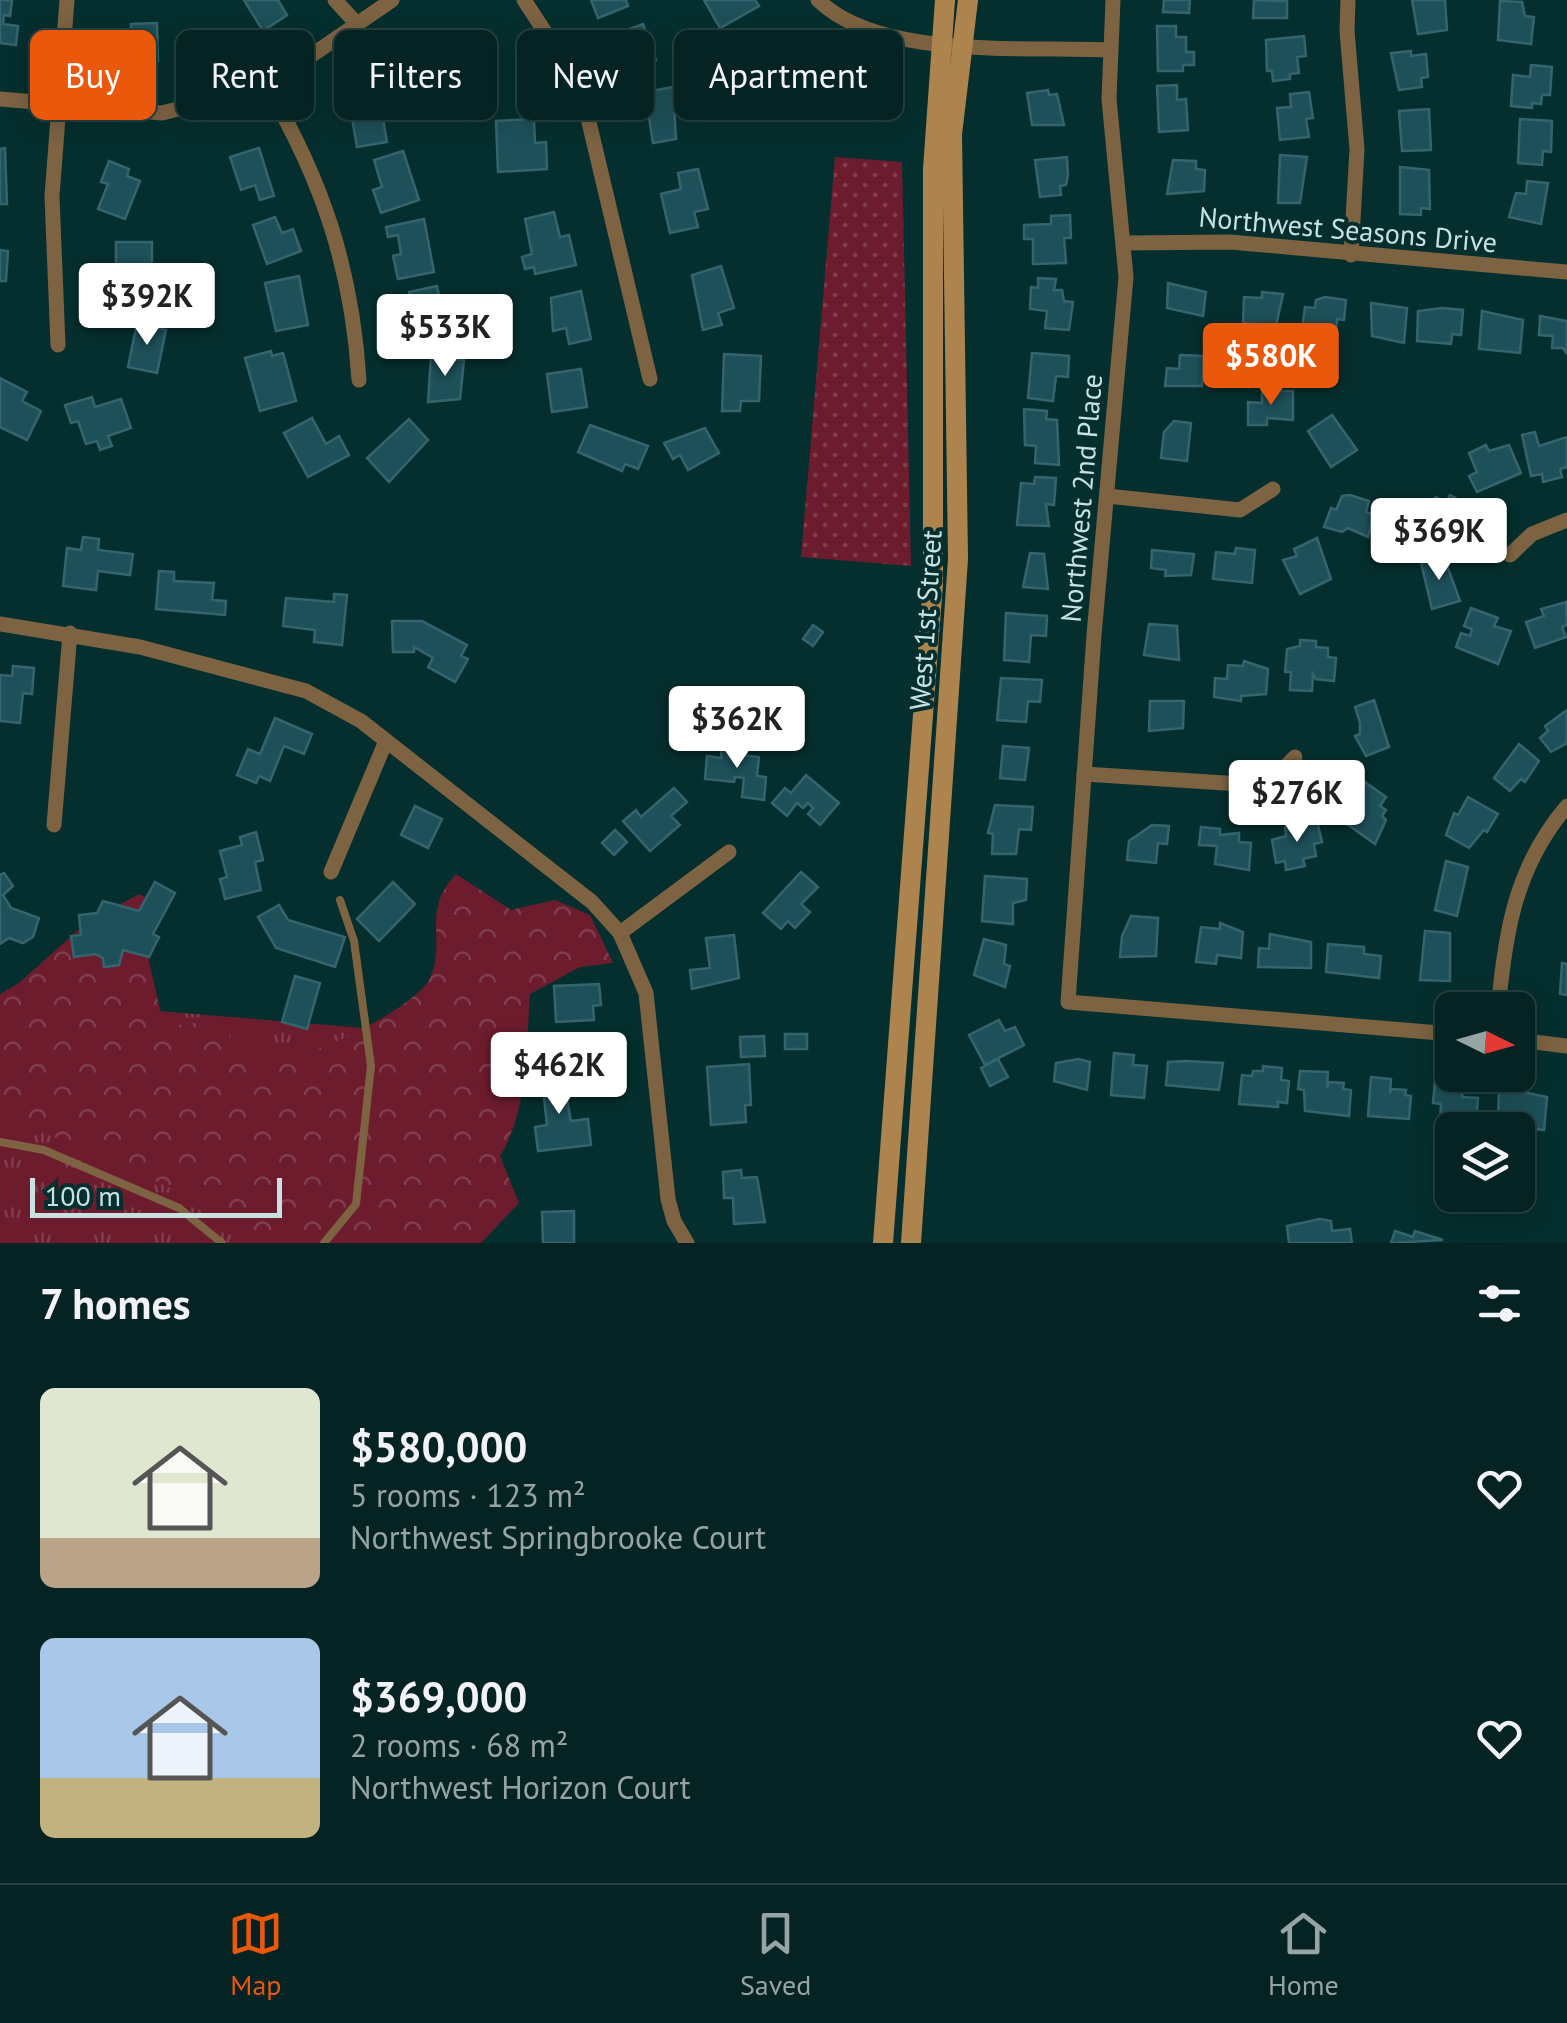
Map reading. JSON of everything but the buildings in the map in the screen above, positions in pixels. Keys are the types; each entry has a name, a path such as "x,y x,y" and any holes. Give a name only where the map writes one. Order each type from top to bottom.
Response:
{"main road":[{"name":"West 1st Street","path":"910,1243 958,559 953,43 945,0"},
{"name":"West 1st Street","path":"883,1243 933,583 932,169 953,43 968,0"}],"street":[{"path":"64,30 67,0"},
{"path":"334,0 356,24"},
{"path":"314,53 392,0"},
{"path":"524,0 560,55 588,118 650,379"},
{"path":"818,0 865,32 953,43 1108,50"},
{"name":"Northwest 2nd Place","path":"1113,0 1108,50 1112,140 1126,242 1068,1002 1435,1033"},
{"path":"1348,0 1358,149 1351,255"},
{"path":"0,100 30,104"},
{"path":"57,120 52,196 58,345"},
{"path":"287,120 300,143 346,266 359,380"},
{"name":"Northwest Seasons Drive","path":"1126,242 1230,242 1567,272"},
{"path":"1107,496 1240,510 1273,488"},
{"path":"1510,555 1532,534 1567,520"},
{"path":"0,624 70,633 306,692 361,722 592,902 620,933 646,992 668,1198 674,1221 687,1243"},
{"path":"54,826 70,633"},
{"path":"331,872 386,741"},
{"path":"1084,774 1241,784 1278,774 1295,757"},
{"path":"1500,992 1505,935 1519,883 1542,837 1567,806"},
{"path":"620,933 729,852"},
{"path":"1535,1042 1567,1046"}],"lane":[{"path":"324,1243 356,1204 370,1088 360,977 340,900"},
{"path":"0,1142 44,1150 178,1208 222,1243"}],"green space":[{"path":"835,157 902,162 911,566 801,557"},
{"path":"456,874 511,910 555,900 590,915 613,963 580,967 530,994 521,1098 500,1156 519,1203 481,1243 252,1243 199,1202 94,1152 22,1125 0,1122 0,994 19,983 86,923 139,894 152,900 145,944 164,1027 209,1021 225,1026 237,1053 276,1060 312,1051 361,1030 422,989 435,962 439,900"},
{"path":"0,998 376,1029 357,1243 0,1243"}]}
